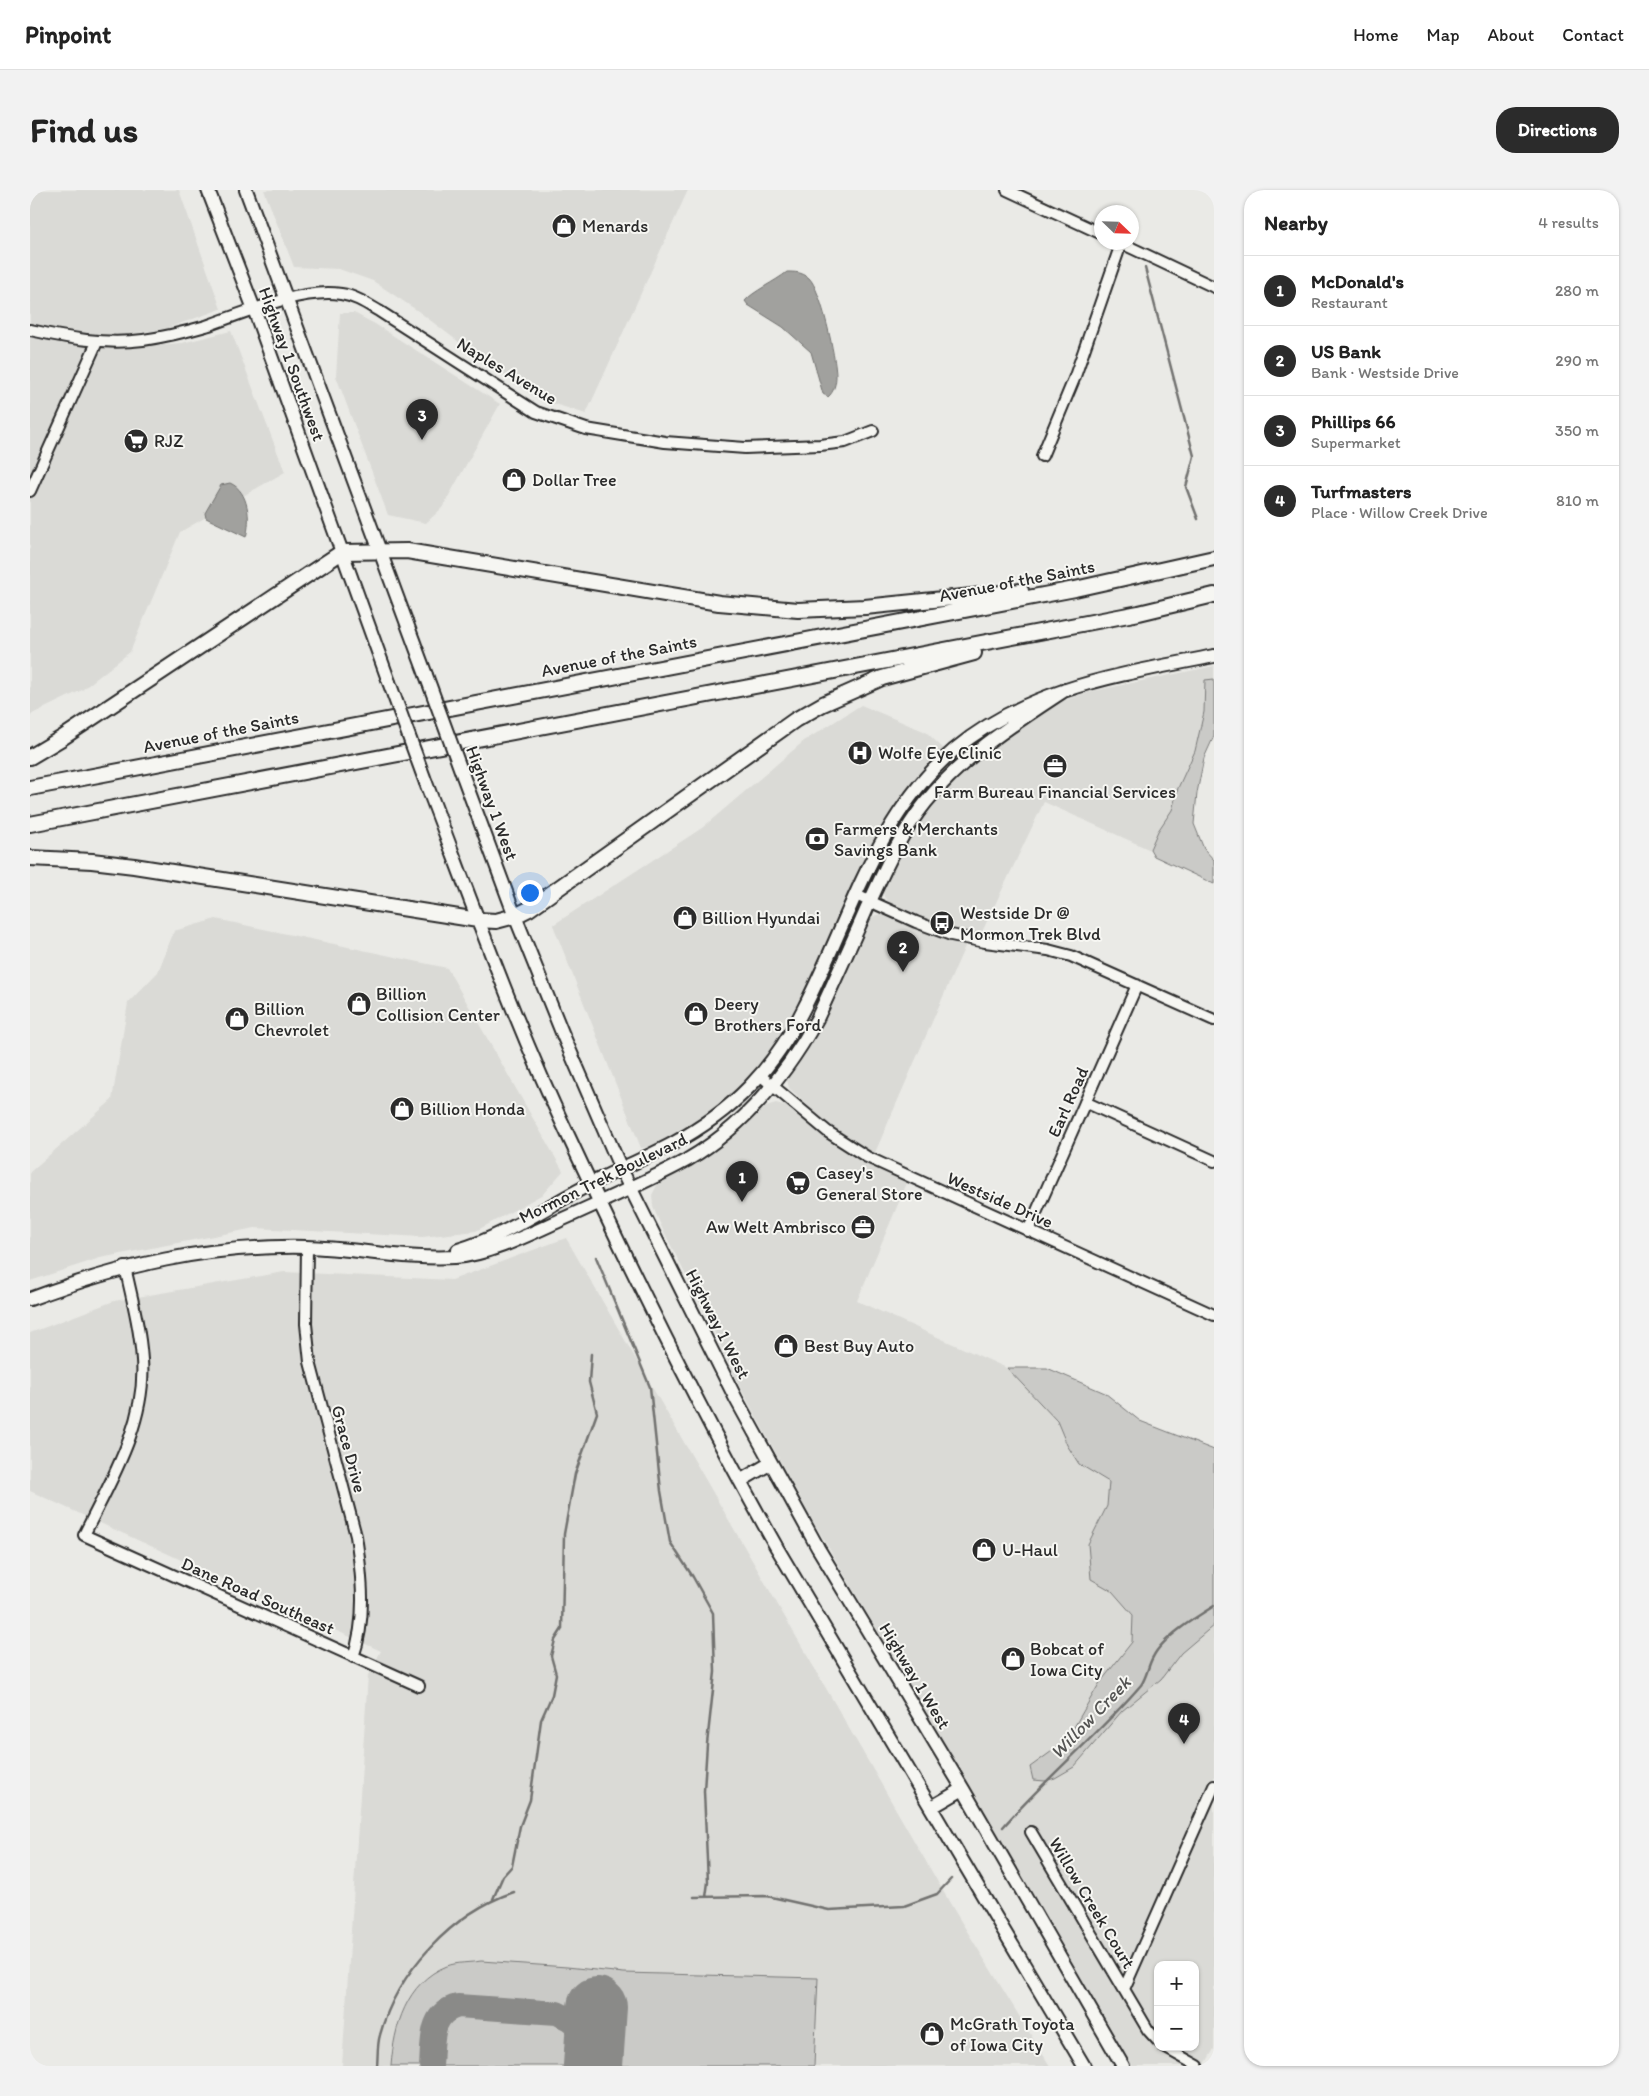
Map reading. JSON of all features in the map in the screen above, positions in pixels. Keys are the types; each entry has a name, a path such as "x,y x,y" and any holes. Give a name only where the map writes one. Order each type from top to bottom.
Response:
{"highway":[{"path":"30,757 78,728 342,552 407,551 719,603 798,610 846,609 962,598 1138,577"},
{"name":"Avenue of the Saints","path":"30,788 1138,577 1214,558"},
{"path":"30,824 1083,624 1214,595"},
{"path":"30,858 92,861 134,866 478,920 496,921 515,916 774,733 823,704 866,684 909,669 1083,624"}],"main road":[{"name":"Highway 1 Southwest","path":"208,190 254,309 342,552"},
{"name":"Highway 1 Southwest","path":"246,190 379,550"},
{"name":"Highway 1 West","path":"379,550 515,916 563,1036 630,1188 736,1399 818,1548 963,1789 1123,2066"},
{"path":"342,552 478,920 562,1123 592,1183 626,1261 740,1481 838,1654 932,1807 1084,2066"},
{"name":"Mormon Trek Boulevard","path":"434,1257 463,1249 494,1236 695,1130 734,1102 761,1076 782,1046 805,1006 886,831 914,791 933,769 955,749 1000,718 1022,706 1065,690 1112,677 1214,656"},
{"name":"Mormon Trek Boulevard","path":"30,1299 125,1267 213,1252 307,1247 434,1257 457,1257 474,1254 506,1243 600,1202 663,1172 695,1154 729,1129 773,1086 803,1044 817,1019 899,842 926,802 941,785 984,745 1065,690"},
{"path":"740,1481 771,1463"},
{"path":"932,1807 963,1789"}],"street":[{"path":"1008,190 1094,230"},
{"path":"1042,456 1074,379 1118,250"},
{"path":"1135,250 1214,287"},
{"name":"Naples Avenue","path":"30,330 97,342 142,340 203,327 286,300 323,294 353,297 379,311 536,412 586,429 665,442 745,448 788,447 845,442 873,431"},
{"path":"30,491 97,342"},
{"path":"856,895 951,935 985,942 1033,947 1071,956 1214,1020"},
{"name":"Earl Road","path":"1028,1231 1137,986"},
{"name":"Westside Drive","path":"761,1076 828,1132 854,1150 883,1165 1214,1315"},
{"path":"1085,1102 1214,1161"},
{"name":"Grace Drive","path":"307,1247 306,1324 310,1362 356,1536 359,1558 362,1608 360,1634 353,1657"},
{"name":"Dane Road Southeast","path":"125,1267 143,1361 141,1390 135,1418 124,1451 84,1535 419,1686"},
{"path":"1124,1989 1214,1786"},
{"name":"Willow Creek Court","path":"1031,1832 1148,2030 1154,2037"},
{"path":"1171,2051 1198,2066"}],"shaded area":[{"path":"30,190 179,190 221,309 165,329 122,335 76,333 30,325"},
{"path":"264,190 688,190 586,414 555,404 530,393 418,311 373,281 339,269 294,267"},
{"path":"787,272 801,273 809,278 814,285 823,309 831,340 836,376 832,393 828,397 823,394 811,352 783,327 748,305 745,301"},
{"path":"340,313 354,313 375,324 500,404 442,508 426,523 388,515 336,376"},
{"path":"231,331 285,472 180,532 130,652 82,690 30,715 30,337 103,347 122,347 182,343"},
{"path":"230,483 241,492 245,499 248,515 246,537 206,518 205,513 221,485"},
{"path":"1214,666 1214,719 1155,852 1044,802 980,936 943,926 889,902 884,897 882,886 912,829 951,780 1027,718 1063,701 1088,692"},
{"path":"1214,679 1214,736 1204,758 1197,793 1194,824 1204,849 1214,860 1214,884 1154,856 1150,849 1158,831 1172,810 1178,788 1195,751 1204,712 1205,680"},
{"path":"861,705 926,732 945,750 912,784 879,832 850,892 800,1006 767,1058 737,1091 712,1111 655,1146 641,1148 553,925 702,828 804,741"},
{"path":"881,914 921,931 966,944 874,1155 840,1134 828,1124 789,1088 787,1075 868,920"},
{"path":"216,919 447,968 563,1171 543,1194 476,1231 422,1237 255,1228 100,1258 30,1281 30,1172 112,1100 128,1003 158,972 174,931"},
{"path":"776,1103 784,1105 835,1145 859,1160 907,1183 857,1301 1214,1461 1214,2049 1204,2066 1132,2066 810,1516 740,1387 662,1228 653,1207 652,1195 659,1181 741,1128 766,1106"},
{"path":"566,1238 954,1910 1050,2066 342,2066 368,1675 381,1651 30,1491 30,1333 114,1301 284,1272 452,1280"},
{"path":"1007,1368 1047,1368 1105,1393 1140,1421 1214,1450 1214,1625 1181,1653 1161,1679 1122,1711 1074,1767 1055,1778 1045,1781 1033,1780 1030,1767 1066,1741 1099,1684 1132,1642 1133,1615 1112,1591 1091,1579 1088,1544 1107,1506 1109,1482 1079,1464 1067,1445 1057,1421"},
{"path":"481,1961 624,1973 818,1978 814,2066 613,2066 616,2009 466,1999 452,2001 442,2006 435,2013 427,2031 424,2066 391,2066 399,2021 412,1994 421,1983 433,1973 447,1966"},
{"path":"484,2014 530,2016 554,2021 563,2026 569,2032 572,2040 572,2066 438,2066 442,2036 449,2023 454,2018 461,2016"}],"waterway":[{"path":"1145,268 1194,456 1186,487 1198,519"},
{"path":"596,1257 650,1387 661,1491 670,1542 693,1577 713,1613 715,1672 704,1791 708,1882 706,1897"},
{"path":"493,1899 503,1876 512,1866 520,1826 530,1800 541,1720 552,1695 556,1674 551,1656 555,1640 562,1629 564,1534 575,1474 597,1413 589,1382 591,1354"},
{"name":"Willow Creek","path":"1003,1827 1141,1685 1157,1650 1180,1628 1214,1606"},
{"name":"Willow Creek","path":"694,1897 767,1896 829,1910 904,1906 937,1894 951,1879"},
{"name":"Willow Creek","path":"377,2066 379,2039 388,2012 399,1989 414,1968 430,1948 469,1914 514,1892"}],"taxiway":[{"path":"431,2066 434,2030 437,2022 442,2015 458,2006 557,2013 569,2019 595,2039"}],"runway":[{"path":"593,2066 597,2007"}],"place":[{"name":"Menards","path":"564,226"},
{"name":"Phillips 66","path":"422,440"},
{"name":"RJZ","path":"136,441"},
{"name":"Dollar Tree","path":"514,480"},
{"name":"Wolfe Eye Clinic","path":"860,753"},
{"name":"Farm Bureau Financial Services","path":"1055,766"},
{"name":"Farmers & Merchants Savings Bank","path":"817,839"},
{"name":"Billion Hyundai","path":"685,918"},
{"name":"Westside Dr @ Mormon Trek Blvd","path":"942,923"},
{"name":"US Bank","path":"903,972"},
{"name":"Billion Collision Center","path":"359,1004"},
{"name":"Deery Brothers Ford","path":"696,1014"},
{"name":"Billion Chevrolet","path":"237,1019"},
{"name":"Billion Honda","path":"402,1109"},
{"name":"Casey's General Store","path":"798,1183"},
{"name":"McDonald's","path":"742,1202"},
{"name":"Aw Welt Ambrisco","path":"863,1227"},
{"name":"Best Buy Auto","path":"786,1346"},
{"name":"U-Haul","path":"984,1550"},
{"name":"Bobcat of Iowa City","path":"1013,1659"},
{"name":"Turfmasters","path":"1184,1744"},
{"name":"McGrath Toyota of Iowa City","path":"932,2034"}]}
